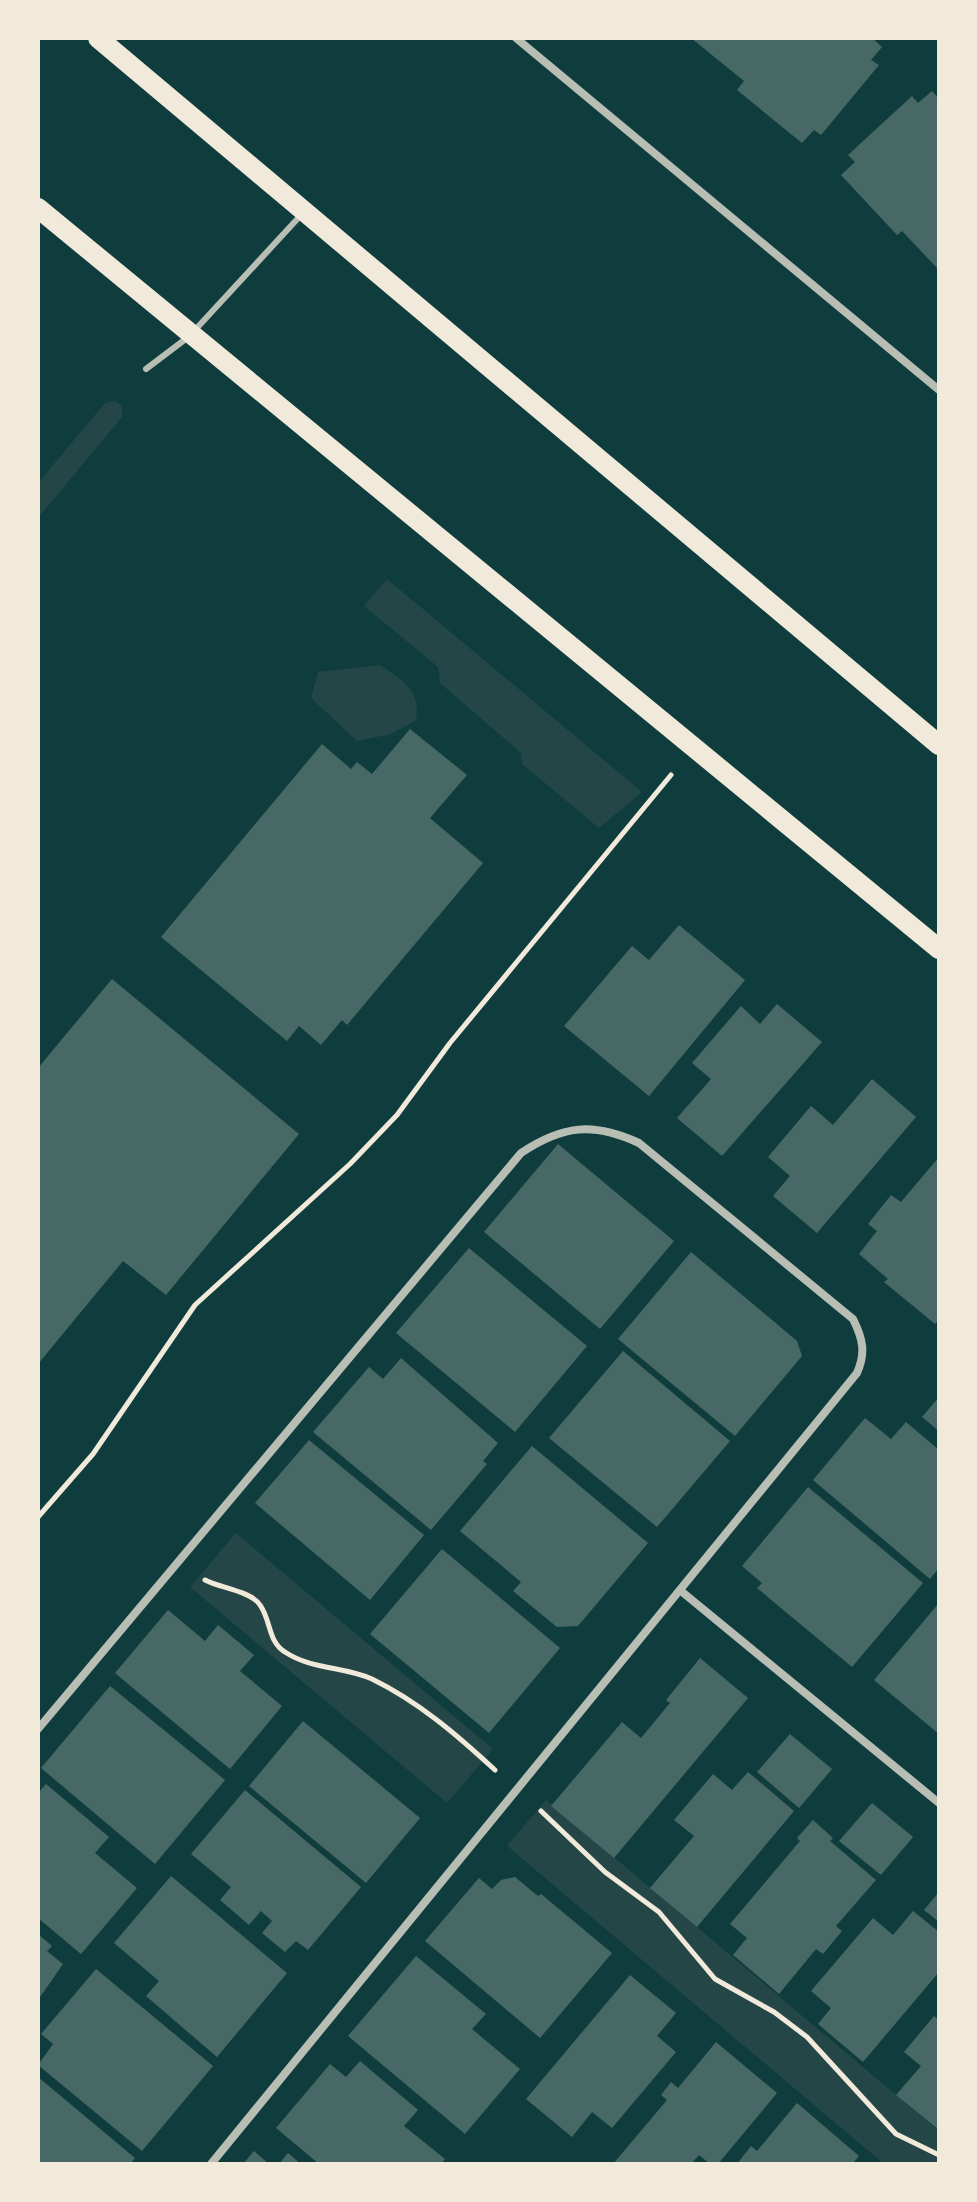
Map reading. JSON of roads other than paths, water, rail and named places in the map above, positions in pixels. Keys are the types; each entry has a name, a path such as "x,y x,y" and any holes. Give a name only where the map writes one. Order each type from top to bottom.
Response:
{"main road":[{"path":"98,38 939,745"},
{"path":"38,208 939,949"}],"street":[{"path":"516,38 939,390"},
{"path":"38,1729 521,1153 563,1131 612,1131 639,1143 853,1319 862,1337 864,1358 857,1373 211,2164"},
{"path":"681,1591 939,1803"}],"lane":[{"path":"146,369 191,335 304,212"}]}
